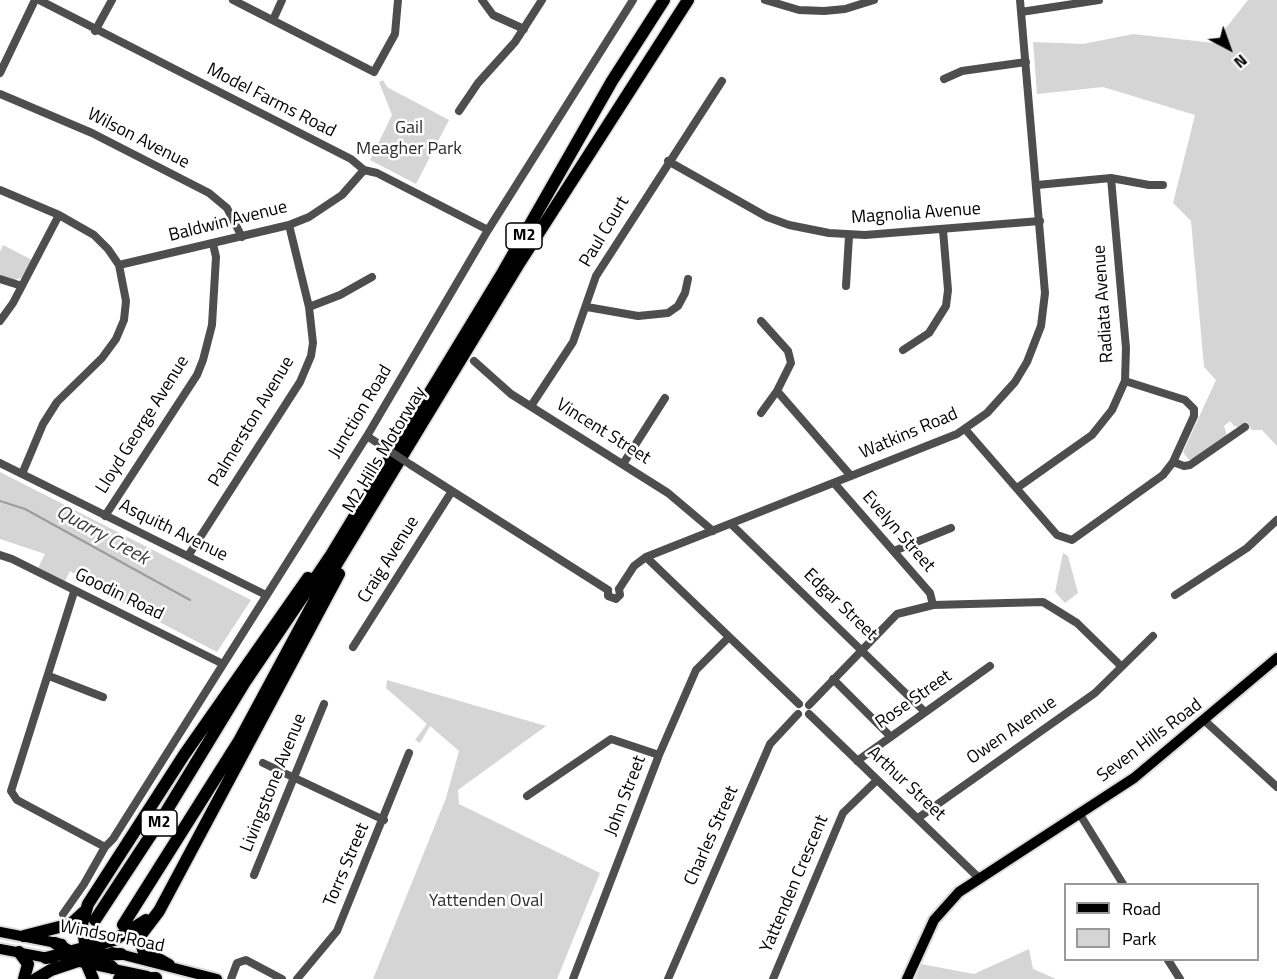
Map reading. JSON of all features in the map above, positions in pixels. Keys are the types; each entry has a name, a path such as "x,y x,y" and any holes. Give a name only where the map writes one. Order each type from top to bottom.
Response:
{"highway":[{"name":"M2 Hills Motorway","path":"95,920 164,815 245,682 306,594 514,253 612,81 664,0"},
{"name":"M2 Hills Motorway","path":"123,925 239,741 316,598 520,262 688,0"},
{"path":"24,936 71,924 84,912 233,681 382,471"},
{"path":"169,965 146,953 141,947 140,939 159,911 288,673 378,495"},
{"path":"36,979 138,927 148,918 171,887"},
{"path":"84,912 85,956 93,979"},
{"path":"56,943 116,973 157,979"},
{"path":"19,952 28,964 24,979"},
{"path":"46,958 121,954"}],"main road":[{"name":"Seven Hills Road","path":"901,979 930,914 952,890 1134,778 1205,721 1277,658"},
{"name":"Seven Hills Road","path":"907,979 934,920 959,892 978,876"},
{"name":"Windsor Road","path":"0,932 56,943"},
{"name":"Windsor Road","path":"0,949 46,958"},
{"name":"Windsor Road","path":"121,954 217,979"}],"street":[{"name":"Model Farms Road","path":"37,0 351,159 364,171 377,173 488,230"},
{"path":"0,73 37,0"},
{"path":"95,31 112,0"},
{"path":"233,0 374,72 395,34 398,0"},
{"path":"273,20 282,0"},
{"path":"482,0 493,15 524,29"},
{"path":"459,111 478,83 524,29 542,0"},
{"name":"Junction Road","path":"63,914 84,884 105,847 113,839 367,436 488,230 633,0"},
{"path":"765,0 787,8 817,11 845,9 874,0"},
{"name":"Watkins Road","path":"452,491 608,590 608,596 614,599 620,595 619,589 634,566 646,557 965,429 987,413 1008,392 1035,346 1041,327 1045,292 1020,0"},
{"path":"1021,12 1099,0"},
{"path":"944,79 962,71 1026,62"},
{"name":"Paul Court","path":"531,406 573,342 596,276 668,161 722,81"},
{"name":"Wilson Avenue","path":"0,94 92,133 209,193 227,208 242,237"},
{"name":"Magnolia Avenue","path":"668,161 767,217 789,225 849,236 1040,221"},
{"name":"Baldwin Avenue","path":"119,265 289,225 309,217 342,195 364,171"},
{"path":"1037,185 1111,178 1149,185 1163,184"},
{"name":"Radiata Avenue","path":"1017,488 1092,435 1112,410 1125,381 1126,348 1111,178"},
{"path":"0,190 59,215 94,235 119,265 126,301 124,320 116,339 102,358 57,402 43,424 22,474"},
{"path":"0,321 22,286 59,215"},
{"name":"Palmerston Avenue","path":"188,556 306,369 313,343 309,307 289,225"},
{"path":"903,350 929,333 946,306 948,290 943,230"},
{"path":"846,286 849,236"},
{"name":"Lloyd George Avenue","path":"105,516 197,375 203,360 212,325 216,257 213,244"},
{"path":"309,307 340,295 372,277"},
{"path":"0,279 22,286"},
{"path":"587,307 639,316 668,313 678,306 685,293 688,279"},
{"path":"761,321 790,357 790,368 761,413"},
{"name":"Vincent Street","path":"474,361 503,388 669,493 713,531"},
{"path":"965,429 1058,535 1072,540 1156,482 1173,462 1194,416 1194,409 1185,400 1125,381"},
{"path":"777,391 851,476"},
{"path":"623,464 665,398"},
{"path":"1173,462 1184,466 1190,465 1245,427"},
{"path":"367,436 452,491"},
{"name":"Asquith Avenue","path":"0,463 266,595"},
{"name":"Evelyn Street","path":"834,483 930,593 933,605"},
{"name":"Craig Avenue","path":"354,646 452,491"},
{"path":"1175,595 1247,548 1277,520"},
{"name":"Edgar Street","path":"731,524 925,711"},
{"path":"894,551 951,528"},
{"name":"Goodin Road","path":"0,555 223,664"},
{"path":"646,557 799,704 808,710"},
{"path":"74,592 11,791 17,800 105,847"},
{"path":"799,704 798,714 803,716 833,679 897,614 933,605 1043,602 1077,623 1121,666"},
{"name":"Owen Avenue","path":"918,818 1083,702 1153,636"},
{"name":"John Street","path":"573,979 659,755 696,670 729,637"},
{"name":"Rose Street","path":"857,761 990,666"},
{"path":"49,676 103,696"},
{"path":"833,679 891,737"},
{"name":"Livingstone Avenue","path":"254,874 324,704"},
{"name":"Arthur Street","path":"808,710 857,761 978,876"},
{"name":"Charles Street","path":"668,979 770,744 798,714"},
{"path":"1205,721 1277,787"},
{"path":"527,796 611,739 659,755"},
{"name":"Torrs Street","path":"297,979 337,931 384,820 409,753"},
{"path":"263,762 384,820"},
{"name":"Yattenden Crescent","path":"773,979 843,813 877,780"},
{"path":"1079,813 1122,883"},
{"path":"231,979 237,963 246,960 282,979"},
{"path":"1169,961 1180,979"}],"green space":[{"path":"1248,0 1277,0 1277,446 1262,430 1252,430 1246,422 1239,427 1234,426 1230,421 1224,426 1227,436 1193,459 1188,459 1183,452 1216,380 1204,367 1191,221 1173,203 1195,115 1103,87 1037,94 1033,42 1083,44 1133,34 1214,43"},
{"name":"Gail Meagher Park","path":"383,80 387,87 449,120 416,184 370,160 392,115 379,82"},
{"path":"3,245 32,260 21,278 15,280 0,275 0,252"},
{"path":"0,472 251,600 217,652 98,590 70,571 65,581 38,568 45,554 0,539"},
{"path":"1063,553 1068,556 1078,593 1065,603 1055,592"},
{"name":"Yattenden Oval","path":"387,680 546,726 458,790 459,804 600,873 557,979 373,979 446,798 459,751 430,726 420,743 415,740 427,724 386,688"},
{"path":"1029,949 1033,969 1056,979 915,979 921,964 974,974"}],"waterway":[{"name":"Quarry Creek","path":"0,501 25,509 190,600"}]}
